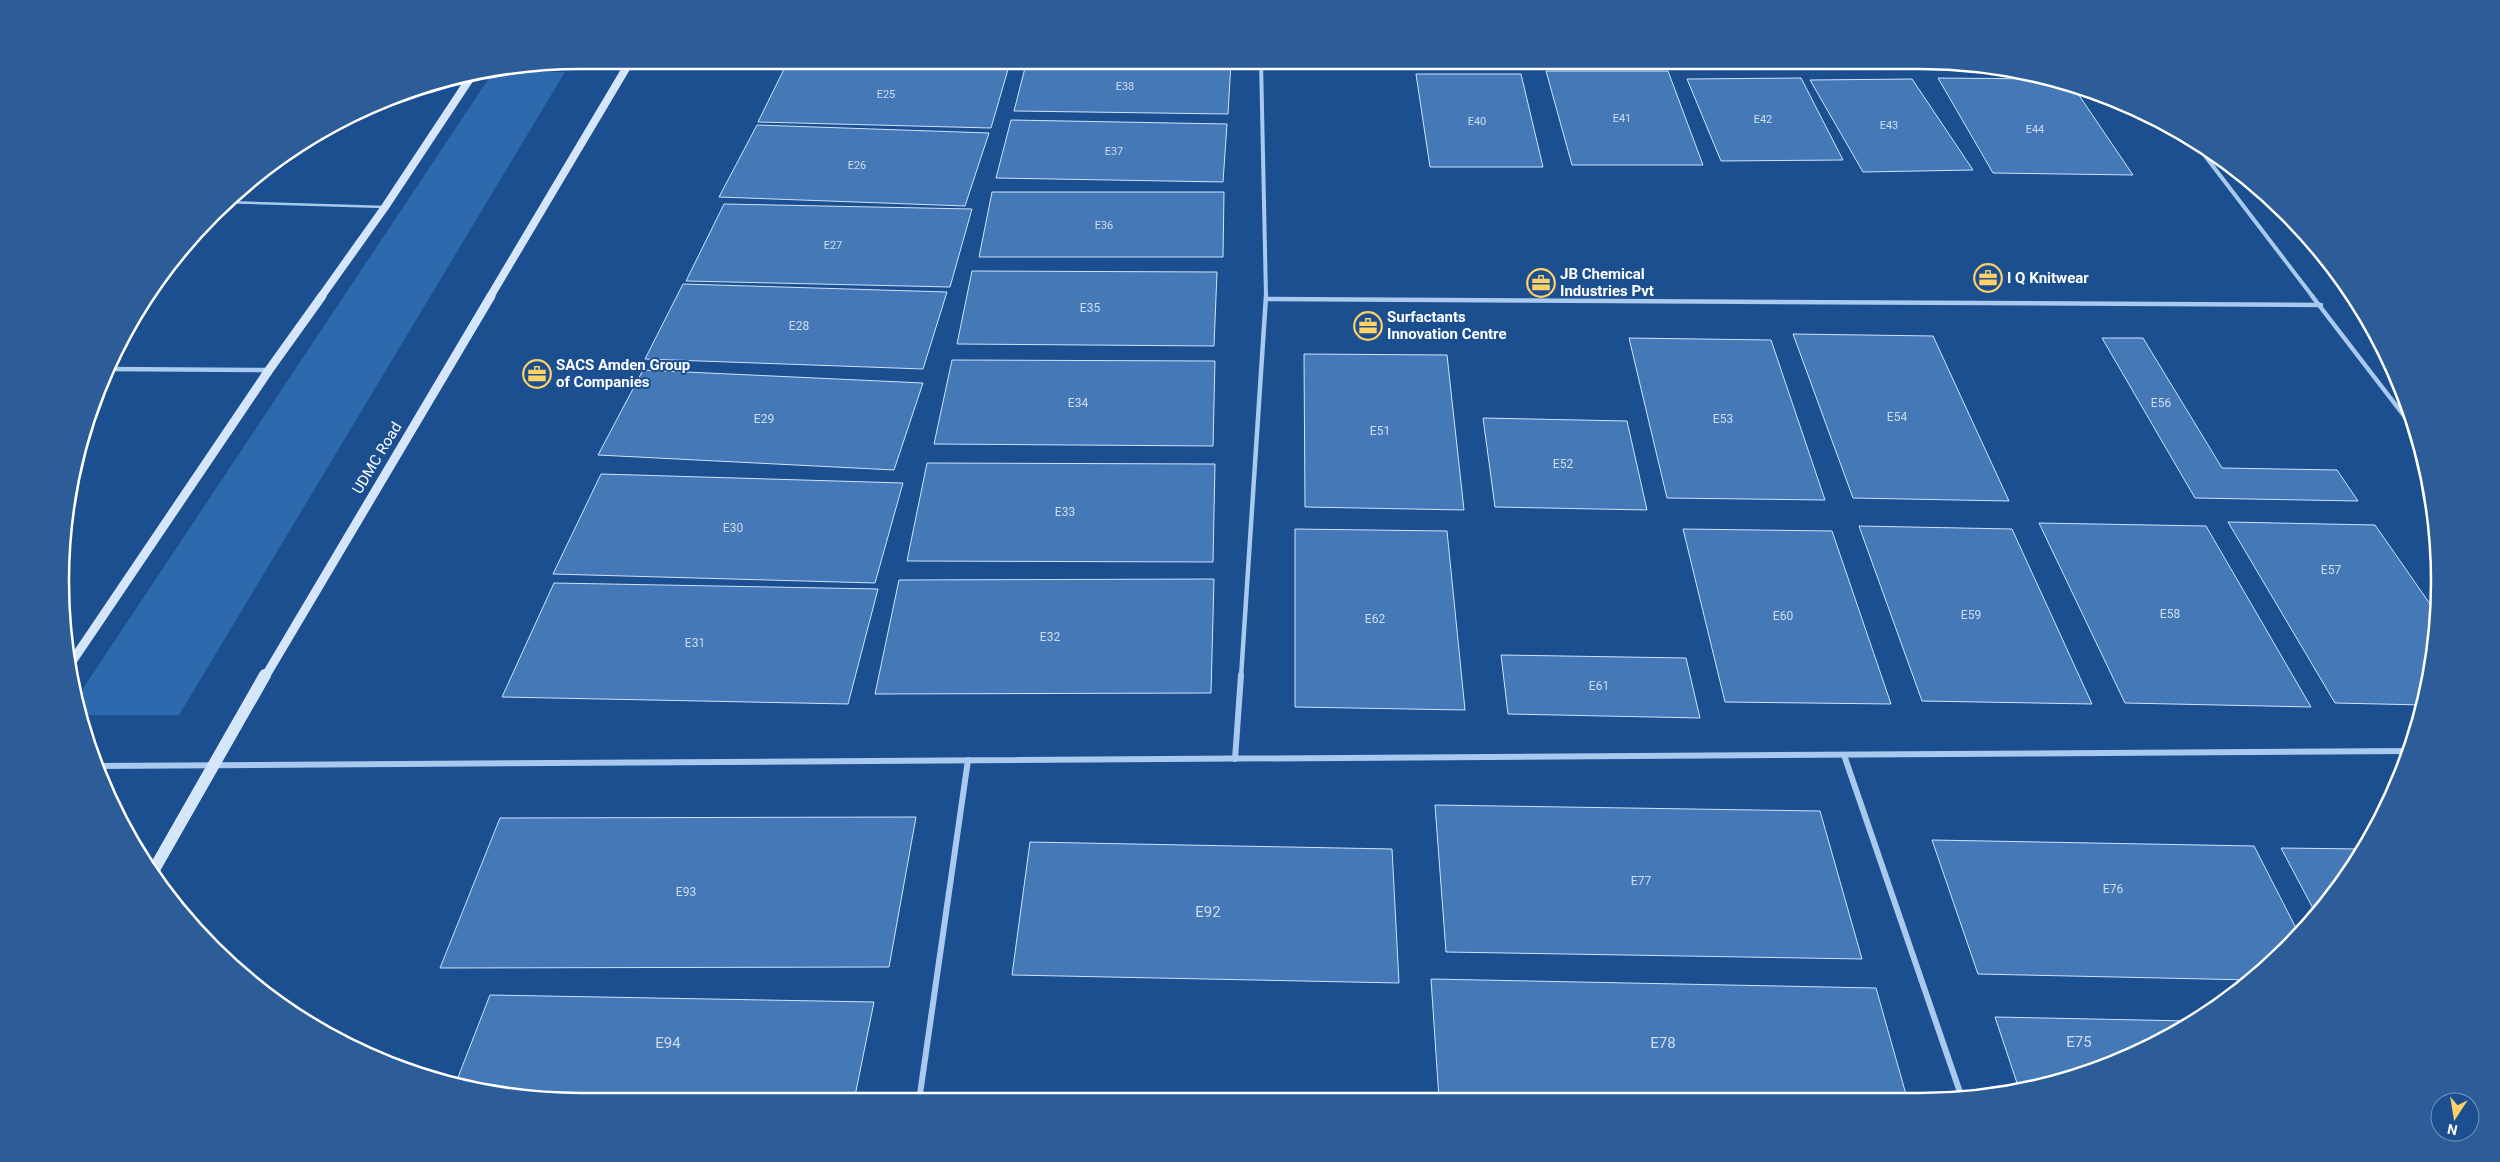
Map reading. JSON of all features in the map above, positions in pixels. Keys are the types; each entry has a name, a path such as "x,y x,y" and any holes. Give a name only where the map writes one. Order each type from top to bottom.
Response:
{"main road":[{"name":"UDMC Road","path":"156,867 212,765 626,69"},
{"path":"75,656 269,370 385,207 468,82"}],"street":[{"path":"1235,759 1266,299 1261,69"},
{"path":"2205,156 2403,415"},
{"path":"1266,299 2321,305"},
{"path":"115,370 269,370"},
{"path":"104,766 2402,751"},
{"path":"1844,755 1960,1091"},
{"path":"921,1093 968,760"}],"lane":[{"path":"236,202 385,207"}],"shaded area":[{"path":"525,72 565,72 179,715 86,715 81,691 489,77"}],"building":[{"path":"784,69 1008,69 991,128 758,122"},
{"path":"1025,69 1231,69 1228,114 1014,111"},
{"path":"1546,71 1668,71 1703,165 1572,165"},
{"path":"1416,74 1521,74 1543,167 1430,167"},
{"path":"1801,78 1843,160 1721,161 1687,79"},
{"path":"1938,78 2017,79 2078,94 2133,175 1993,173"},
{"path":"1912,79 1973,170 1863,172 1810,80"},
{"path":"1011,120 1227,124 1223,182 996,178"},
{"path":"757,125 989,133 965,206 719,197"},
{"path":"992,192 1224,192 1223,257 979,257"},
{"path":"724,204 972,209 950,287 686,281"},
{"path":"972,271 1217,272 1214,346 957,344"},
{"path":"683,284 947,292 923,369 645,359"},
{"path":"1793,334 1933,336 2009,501 1853,498"},
{"path":"1629,338 1771,340 1825,500 1667,498"},
{"path":"2102,338 2143,338 2222,468 2337,470 2358,501 2195,498"},
{"path":"1304,354 1447,355 1464,510 1305,507"},
{"path":"952,360 1215,361 1213,446 934,444"},
{"path":"643,370 923,383 894,470 598,455"},
{"path":"1483,418 1627,421 1647,510 1495,507"},
{"path":"927,463 1215,464 1213,562 907,561"},
{"path":"601,474 903,483 875,583 553,574"},
{"path":"2228,522 2375,525 2430,604 2427,648 2416,705 2335,703"},
{"path":"2039,523 2206,526 2311,707 2125,703"},
{"path":"1859,526 2012,529 2092,704 1922,701"},
{"path":"1295,529 1447,531 1465,710 1295,707"},
{"path":"1683,529 1832,531 1891,704 1725,702"},
{"path":"1214,579 1211,693 875,694 899,580"},
{"path":"554,583 878,589 848,704 502,697"},
{"path":"1501,655 1686,658 1700,718 1508,714"},
{"path":"1435,805 1820,811 1862,959 1446,952"},
{"path":"916,817 889,967 440,968 500,818"},
{"path":"1932,840 2254,846 2296,928 2257,966 2240,980 1978,974"},
{"path":"1030,842 1392,849 1399,983 1012,975"},
{"path":"2281,848 2356,849 2345,866 2313,908"},
{"path":"1431,979 1876,988 1906,1093 1439,1093"},
{"path":"490,995 874,1002 856,1093 547,1092 514,1089 458,1078"},
{"path":"1995,1017 2182,1021 2146,1040 2084,1066 2052,1076 2017,1083"}],"place":[{"name":"I Q Knitwear","path":"1988,278"},
{"name":"JB Chemical Industries Pvt","path":"1541,283"},
{"name":"Surfactants Innovation Centre","path":"1368,326"},
{"name":"SACS Amden Group of Companies","path":"537,374"}]}
